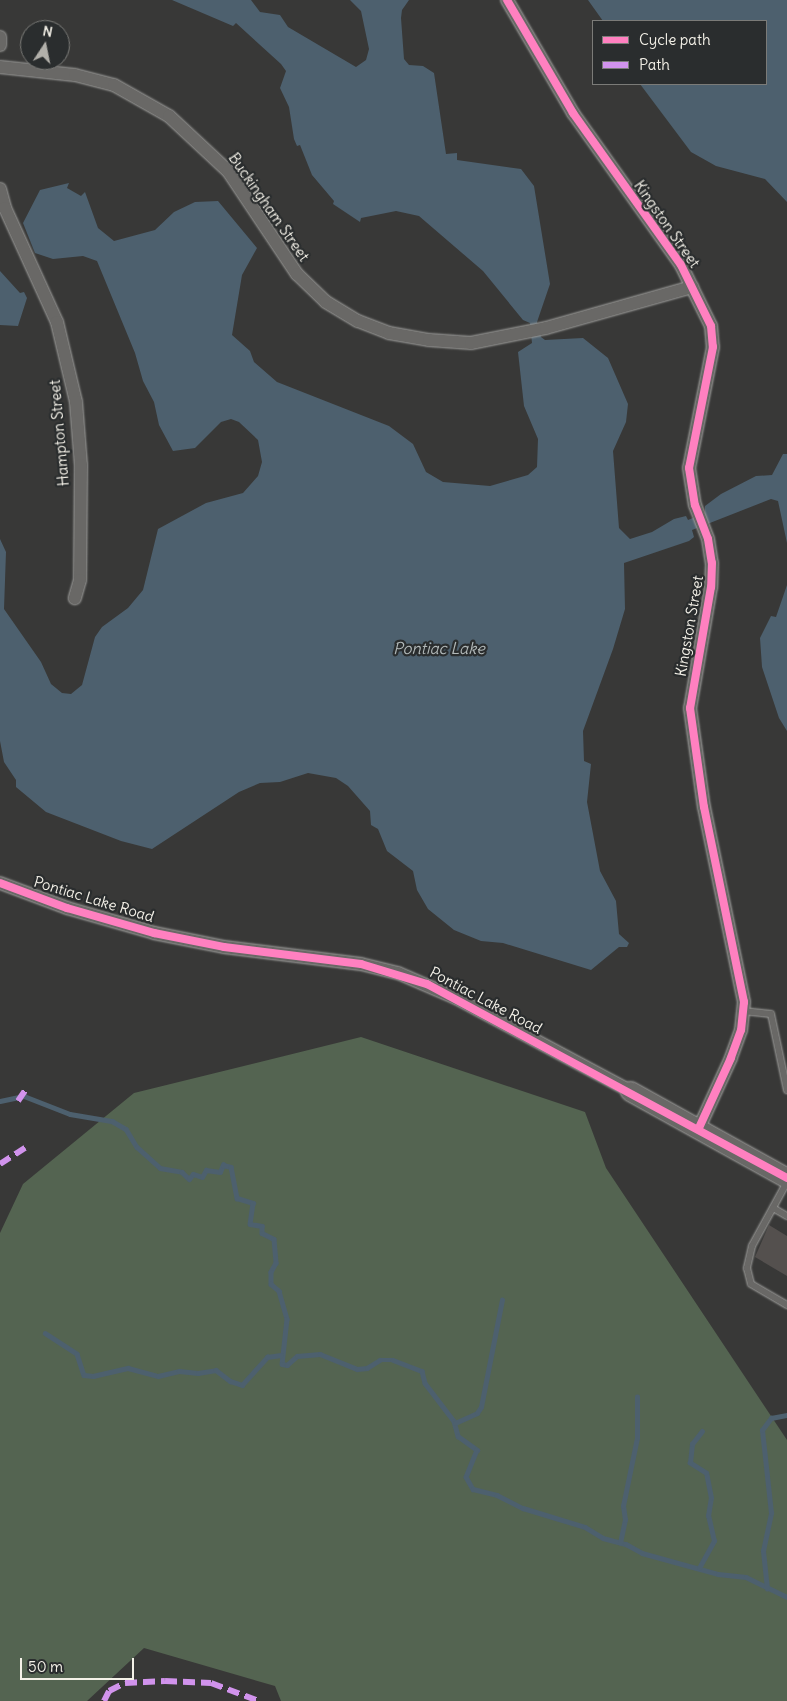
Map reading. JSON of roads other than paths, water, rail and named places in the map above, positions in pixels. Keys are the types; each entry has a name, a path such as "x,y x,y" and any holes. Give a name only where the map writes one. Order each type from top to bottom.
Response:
{"street":[{"name":"Kingston Street","path":"507,0 574,113 682,265 711,326 713,347 689,468 694,505 708,539 712,563 712,587 690,708 704,807 743,982 743,1011 741,1030 731,1058 699,1128"},
{"path":"0,36 0,45"},
{"name":"Buckingham Street","path":"0,67 75,75 114,85 169,116 228,171 296,274 326,302 358,321 389,333 430,340 471,343 546,328 692,287"},
{"name":"Hampton Street","path":"0,189 5,208 57,322 76,402 81,465 80,580 75,598"},
{"name":"Pontiac Lake Road","path":"0,883 67,908 154,932 224,947 361,964 398,973 456,998 699,1128 787,1178"}],"lane":[{"path":"743,1011 771,1014 787,1090"},
{"path":"787,1182 752,1246 747,1268 751,1284 787,1305"},
{"path":"773,1208 787,1216"}],"water":[{"name":"Pontiac Lake","path":"172,0 251,0 260,12 280,15 288,27 356,67 366,60 369,49 361,11 350,0 409,0 402,10 401,18 404,59 409,65 423,66 434,73 446,154 457,153 457,160 521,169 534,186 550,284 537,322 541,337 545,340 583,338 608,358 628,404 626,422 613,451 619,528 630,539 652,532 674,519 686,516 688,520 705,513 705,506 721,494 756,476 772,475 783,454 787,454 787,543 778,501 771,499 692,530 694,537 689,541 624,563 625,609 613,649 583,731 584,761 591,764 587,802 600,871 616,901 619,934 629,943 627,947 619,947 591,970 503,943 481,941 454,930 428,909 417,890 413,871 387,851 378,829 371,825 370,811 348,786 336,778 308,773 280,782 260,783 239,792 152,849 121,841 46,812 16,787 16,780 4,762 0,741 0,539 6,552 4,609 41,662 51,684 62,693 71,694 82,685 95,637 102,627 128,608 143,590 158,529 206,503 243,493 258,476 262,462 258,440 239,422 231,419 221,422 195,448 173,451 159,425 154,402 143,381 135,353 97,261 83,256 53,259 35,253 23,223 40,190 69,183 67,188 81,196 85,192 98,228 114,241 155,230 174,212 195,202 218,201 257,248 242,275 232,335 250,351 254,362 277,382 389,426 413,444 426,472 443,482 490,486 528,475 537,467 538,439 524,406 518,352 532,343 530,323 523,320 483,271 419,216 396,211 361,218 360,222 333,204 334,201 312,175 300,145 297,146 294,139 289,107 280,88 286,71 281,64 236,23 233,26"},
{"path":"588,0 787,0 787,202 765,179 716,166 691,152 641,85 767,85 767,20 602,20"},
{"path":"0,271 20,293 24,292 27,298 18,326 0,325"},
{"path":"787,585 787,731 779,718 762,667 760,638 771,616 776,617"}],"waterway":[{"path":"0,1101 24,1096 70,1114 112,1121 126,1129 137,1147 160,1168 182,1172 189,1179 193,1174 202,1177 206,1170 220,1172 223,1165 231,1167 237,1198 253,1203 250,1224 262,1226 262,1233 274,1239 276,1263 271,1272 271,1284 279,1291 287,1319 282,1364 287,1365 297,1356 320,1354 357,1369 367,1368 380,1360 393,1360 422,1371 425,1383 454,1421 458,1436 477,1450 466,1477 473,1489 497,1495 523,1508 585,1527 603,1538 626,1544 642,1553 718,1574 746,1577 787,1597"},
{"path":"455,1423 477,1413 481,1407 502,1300"},
{"path":"45,1333 77,1354 84,1375 93,1376 128,1368 158,1376 179,1371 198,1373 216,1370 230,1381 242,1385 267,1357 281,1355"},
{"path":"620,1543 625,1520 623,1506 637,1438 637,1397"},
{"path":"767,1589 763,1551 771,1513 762,1430 771,1418 787,1415"},
{"path":"699,1568 714,1541 708,1516 711,1498 706,1473 690,1463 692,1444 702,1431"}]}
